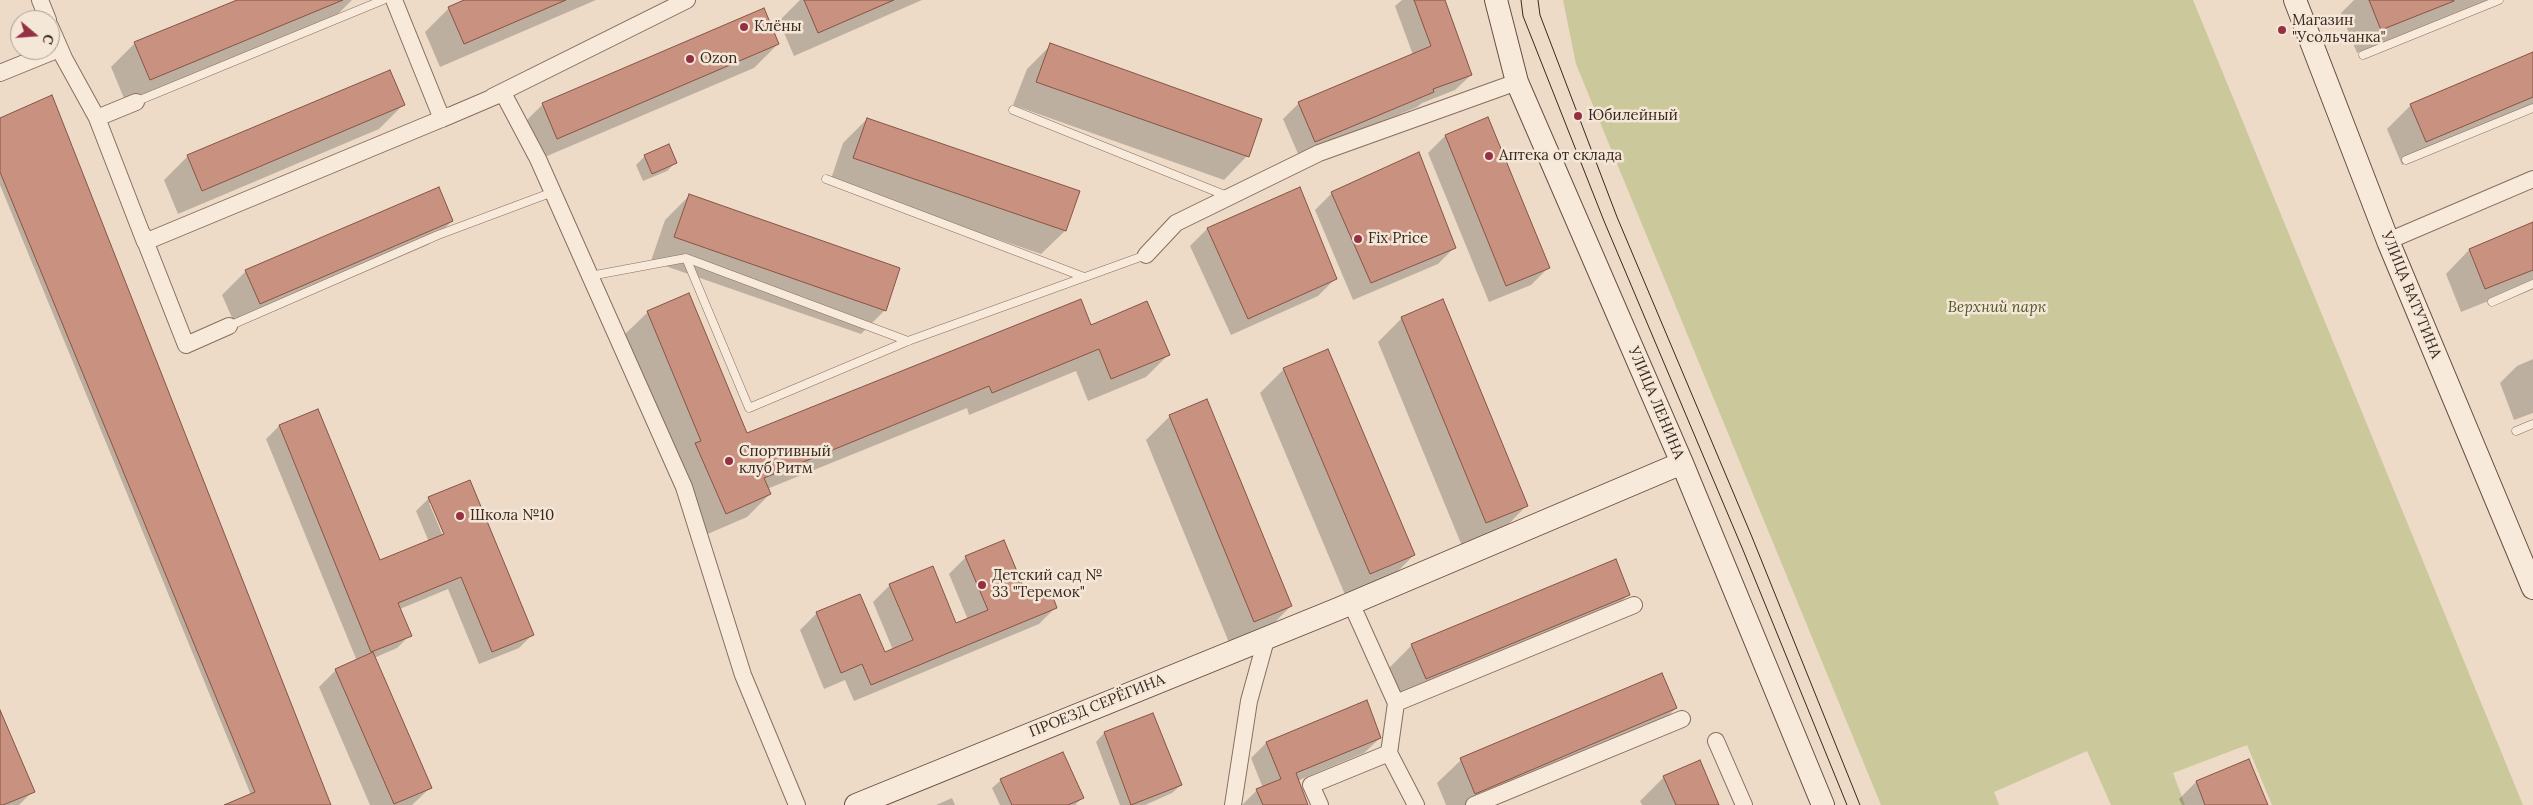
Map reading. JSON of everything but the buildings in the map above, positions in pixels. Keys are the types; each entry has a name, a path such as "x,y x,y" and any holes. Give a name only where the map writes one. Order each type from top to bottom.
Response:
{"street":[{"path":"393,0 442,118"},
{"path":"60,51 96,118 146,242 503,93 687,0"},
{"name":"УЛИЦА ЛЕНИНА","path":"1496,0 1517,82 1682,463 1823,805"},
{"name":"УЛИЦА ВАТУТИНА","path":"2295,0 2388,241 2523,554 2533,588"},
{"path":"0,73 32,60"},
{"path":"1146,254 1176,223 1319,154 1517,82"},
{"path":"503,93 552,192 684,487 743,675 797,805"},
{"path":"2388,241 2533,179"},
{"name":"ПРОЕЗД СЕРЁГИНА","path":"856,805 1267,636 1345,606 1682,463"},
{"path":"1396,703 1634,605"},
{"path":"1345,606 1396,703 1389,753 1416,805"},
{"path":"1233,805 1249,701 1267,636"},
{"path":"1474,805 1682,719"},
{"path":"1716,741 1744,805"},
{"path":"1320,805 1311,785 1389,753"}],"lane":[{"path":"96,118 383,0"},
{"path":"2363,55 2499,0"},
{"path":"2406,160 2533,108"},
{"path":"1013,110 1229,196"},
{"path":"826,179 1084,277"},
{"path":"146,242 186,345 438,235 552,192"},
{"path":"686,258 749,408 908,341 1146,254"},
{"path":"590,276 686,258 908,341"},
{"path":"2492,302 2533,284"},
{"path":"2516,431 2533,424"}],"green space":[{"name":"Верхний парк","path":"1563,0 2193,0 2523,805 2272,805 2247,745 2173,773 2185,805 2111,805 2087,751 1994,792 1999,805 1881,805 1576,64"}],"tram line":[{"path":"1521,0 1523,16 1604,221 1743,550 1847,805"},
{"path":"1538,0 1540,15 1617,217 1752,537 1860,805"}],"place":[{"name":"Клёны","path":"744,27"},
{"name":"Магазин \"Усольчанка\"","path":"2282,30"},
{"name":"Ozon","path":"690,59"},
{"name":"Юбилейный","path":"1578,116"},
{"name":"Аптека от склада","path":"1489,156"},
{"name":"Fix Price","path":"1358,239"},
{"name":"Спортивный клуб Ритм","path":"729,461"},
{"name":"Школа №10","path":"460,516"},
{"name":"Детский сад № 33 \"Теремок\"","path":"982,585"}]}
